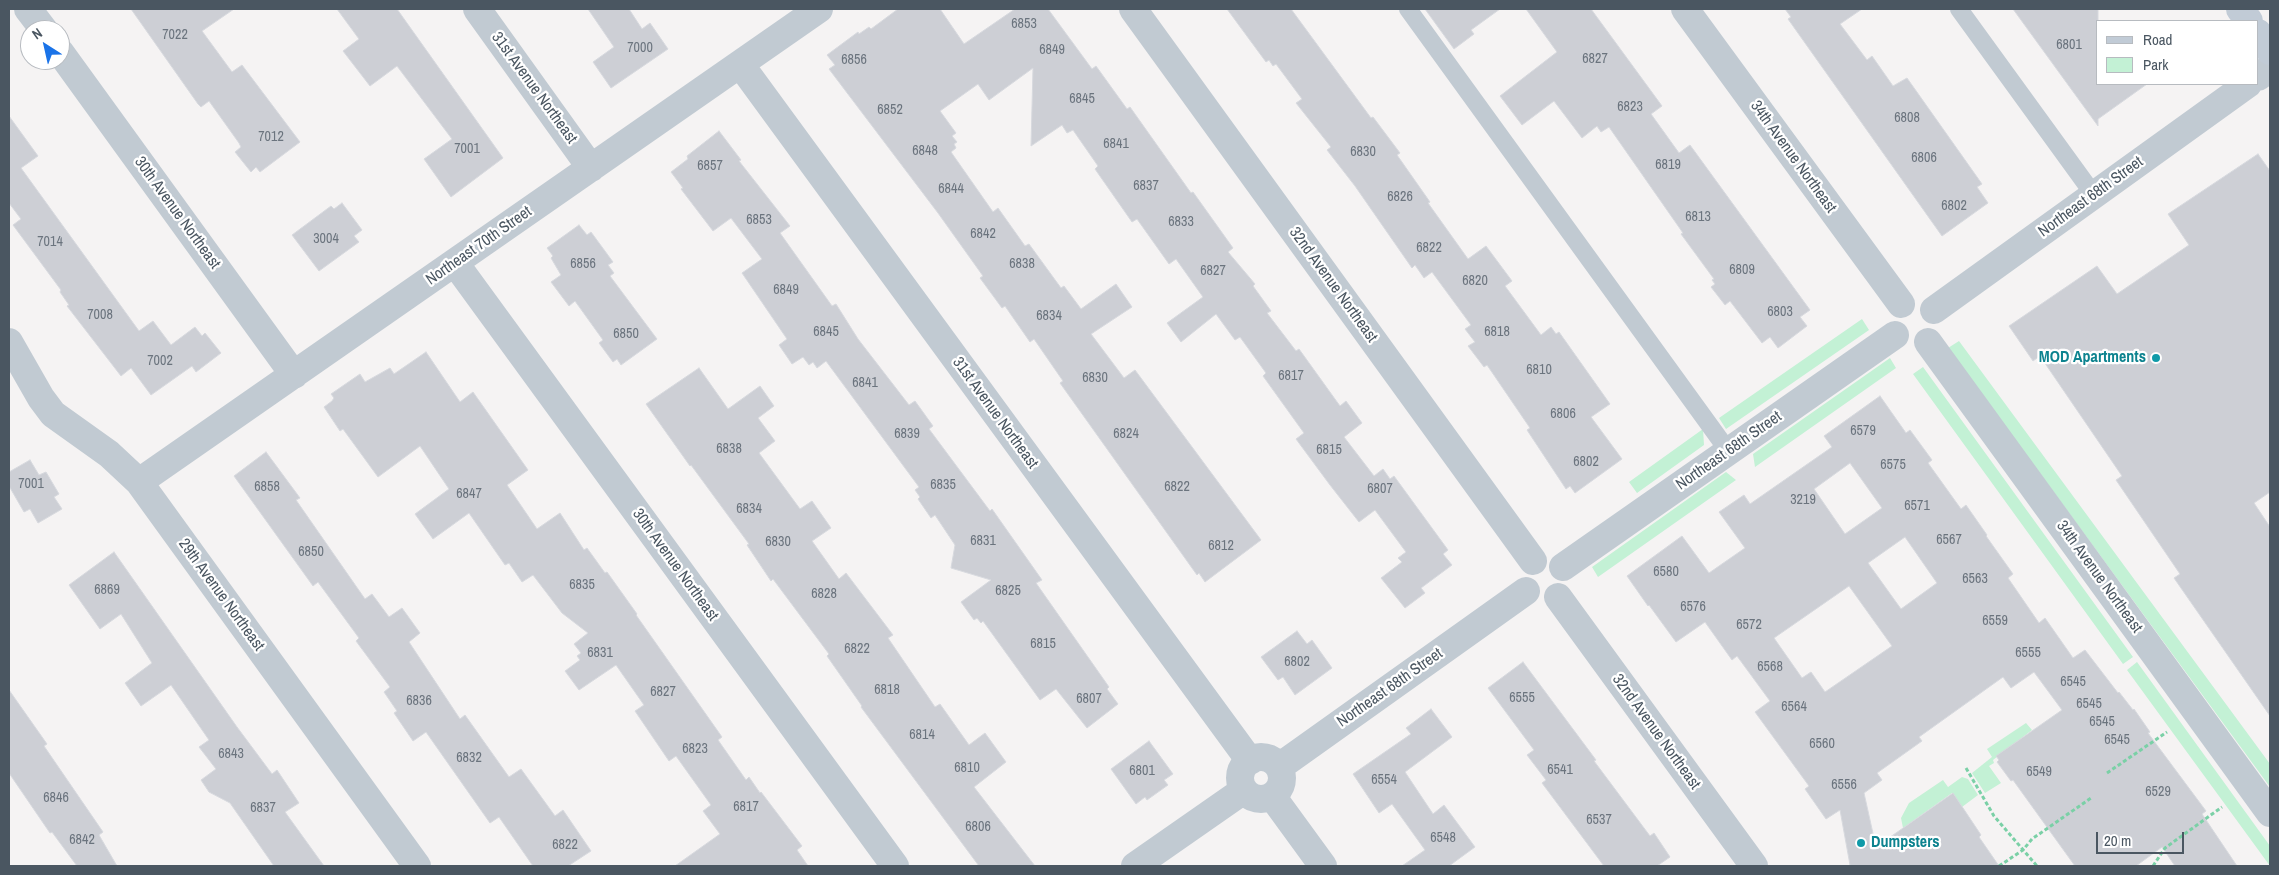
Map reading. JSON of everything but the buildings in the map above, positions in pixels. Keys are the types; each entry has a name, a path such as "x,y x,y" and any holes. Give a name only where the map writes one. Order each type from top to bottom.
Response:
{"main road":[{"path":"2240,9 2248,20"},
{"path":"2259,34 2270,50"}],"street":[{"path":"28,9 36,20"},
{"name":"31st Avenue Northeast","path":"477,9 591,168"},
{"name":"Northeast 70th Street","path":"139,482 819,9"},
{"name":"32nd Avenue Northeast","path":"1133,9 1533,561"},
{"name":"34th Avenue Northeast","path":"1685,9 1901,304"},
{"name":"31st Avenue Northeast","path":"740,64 1250,761"},
{"name":"30th Avenue Northeast","path":"70,66 294,375"},
{"path":"2259,76 2270,68"},
{"name":"Northeast 68th Street","path":"1934,310 2247,85"},
{"name":"30th Avenue Northeast","path":"455,263 895,866"},
{"path":"1916,299 1924,301 1934,310 1938,320 1938,328 1928,342 1917,347 1902,344 1895,335 1891,325 1895,310 1901,304 1916,299"},
{"name":"Northeast 68th Street","path":"1563,567 1895,335"},
{"name":"29th Avenue Northeast","path":"9,342 41,398 53,414 110,454 139,482 417,866"},
{"name":"34th Avenue Northeast","path":"1928,342 2270,813"},
{"path":"1549,557 1556,560 1563,567 1567,584 1564,591 1558,597 1552,600 1537,600 1526,591 1523,576 1533,561 1549,557"},
{"name":"Northeast 68th Street","path":"1279,767 1526,591"},
{"name":"32nd Avenue Northeast","path":"1558,597 1754,866"},
{"path":"1259,757 1266,758 1272,760 1279,767 1282,783 1279,790 1272,796 1260,800 1253,798 1244,790 1240,782 1240,774 1250,761 1259,757"},
{"path":"1135,866 1244,790"},
{"path":"1272,796 1323,866"}],"lane":[{"path":"1408,9 1729,452"},
{"path":"1959,9 2094,195"}],"path":[{"path":"2107,773 2166,732"},
{"path":"1966,768 1994,816 2037,866"},
{"path":"1999,866 2023,850 2032,839 2092,798"},
{"path":"2153,866 2165,848 2222,807"}],"green space":[{"path":"1862,319 1869,330 1726,429 1719,418"},
{"path":"1959,341 2270,764 2270,787 1948,348"},
{"path":"1890,358 1896,368 1755,467 1753,454"},
{"path":"1923,367 2133,657 2123,664 1913,374"},
{"path":"1703,429 1704,445 1637,493 1629,482"},
{"path":"1726,472 1736,480 1598,577 1592,567"},
{"path":"2137,662 2270,846 2270,866 2127,670"},
{"path":"2026,723 2032,730 1993,760 1994,763 1989,766 2001,783 1985,793 1972,773 1992,757 1987,749"},
{"path":"1962,777 1968,779 1978,795 1962,807 1952,793 1903,828 1901,818 1909,803 1943,780 1948,787"}],"place":[{"name":"MOD Apartments","path":"2156,358"},
{"name":"Dumpsters","path":"1861,843"}]}
